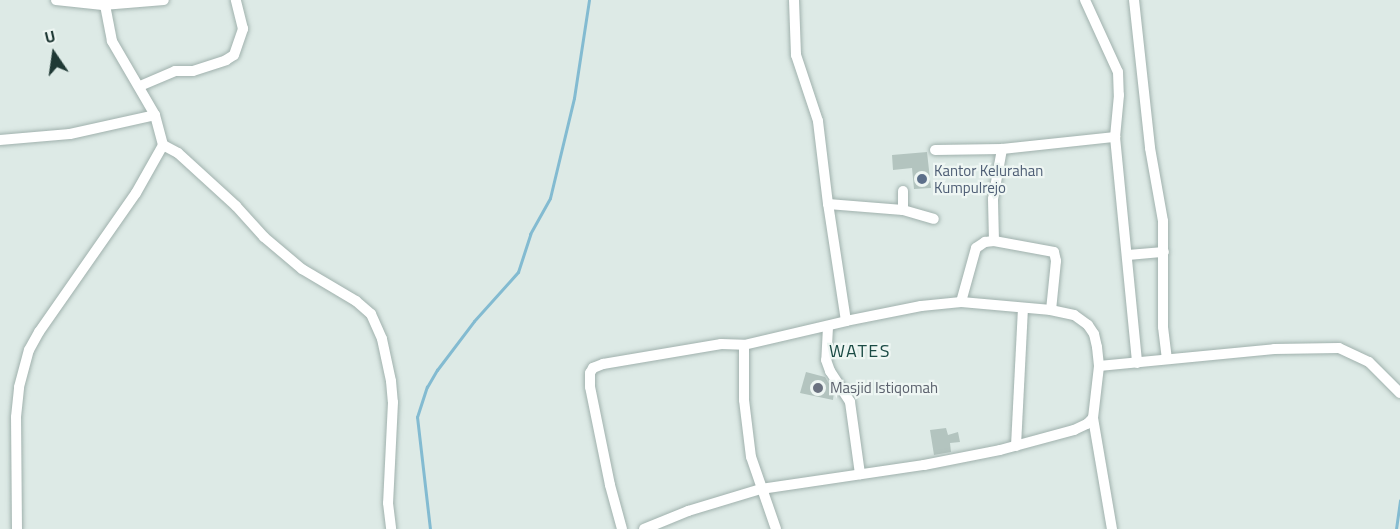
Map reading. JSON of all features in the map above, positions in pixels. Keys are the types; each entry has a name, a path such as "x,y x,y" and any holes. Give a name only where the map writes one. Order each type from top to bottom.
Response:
{"street":[{"path":"56,0 104,3 164,0"},
{"path":"140,86 175,72 193,71 234,55 243,29 236,0"},
{"path":"794,0 796,55 818,121 846,321"},
{"path":"1085,0 1118,72 1119,95 1115,137 1137,363"},
{"path":"1134,0 1164,252 1162,299 1167,359"},
{"path":"104,3 112,41 155,115 163,145 186,160 264,237 302,269 356,301 371,314 382,339 392,381 388,503 391,529"},
{"path":"0,140 70,134 155,115"},
{"path":"935,150 1002,149 1115,137"},
{"path":"17,529 16,417 19,387 29,350 39,332 136,193 163,145"},
{"path":"994,241 993,199 1002,149"},
{"path":"903,191 903,210"},
{"path":"828,204 903,210 934,219"},
{"path":"961,302 976,248 985,242 994,241 1054,252 1056,267 1051,310"},
{"path":"1128,255 1164,252"},
{"path":"622,529 598,429 590,373 596,365 721,344 744,345 921,306 961,302 1051,310 1074,315 1088,325 1094,334 1099,366 1093,418 1112,529"},
{"path":"1016,446 1023,308"},
{"path":"828,327 826,360 830,371 850,402 860,474"},
{"path":"744,345 743,378 748,441 761,489 777,529"},
{"path":"1099,366 1274,349 1339,348 1369,362 1400,393"},
{"path":"644,529 688,511 761,489 924,465 1016,446 1074,430 1088,424 1093,418"}],"building":[{"name":"Kantor Kelurahan Kumpulrejo","path":"927,152 931,188 914,189 912,168 893,170 892,155"},
{"name":"Masjid Istiqomah","path":"806,372 825,377 834,392 833,400 800,393"},
{"path":"946,428 948,435 958,432 960,442 950,443 951,452 934,455 930,430"}],"waterway":[{"path":"430,529 417,417 427,387 437,370 474,321 518,272 530,234 550,198 574,98 589,0"},
{"path":"1396,529 1400,500"}],"place":[{"name":"Kantor Kelurahan Kumpulrejo","path":"922,179"},
{"name":"Masjid Istiqomah","path":"818,388"}],"district":[{"name":"WATES","path":"860,351"}]}
